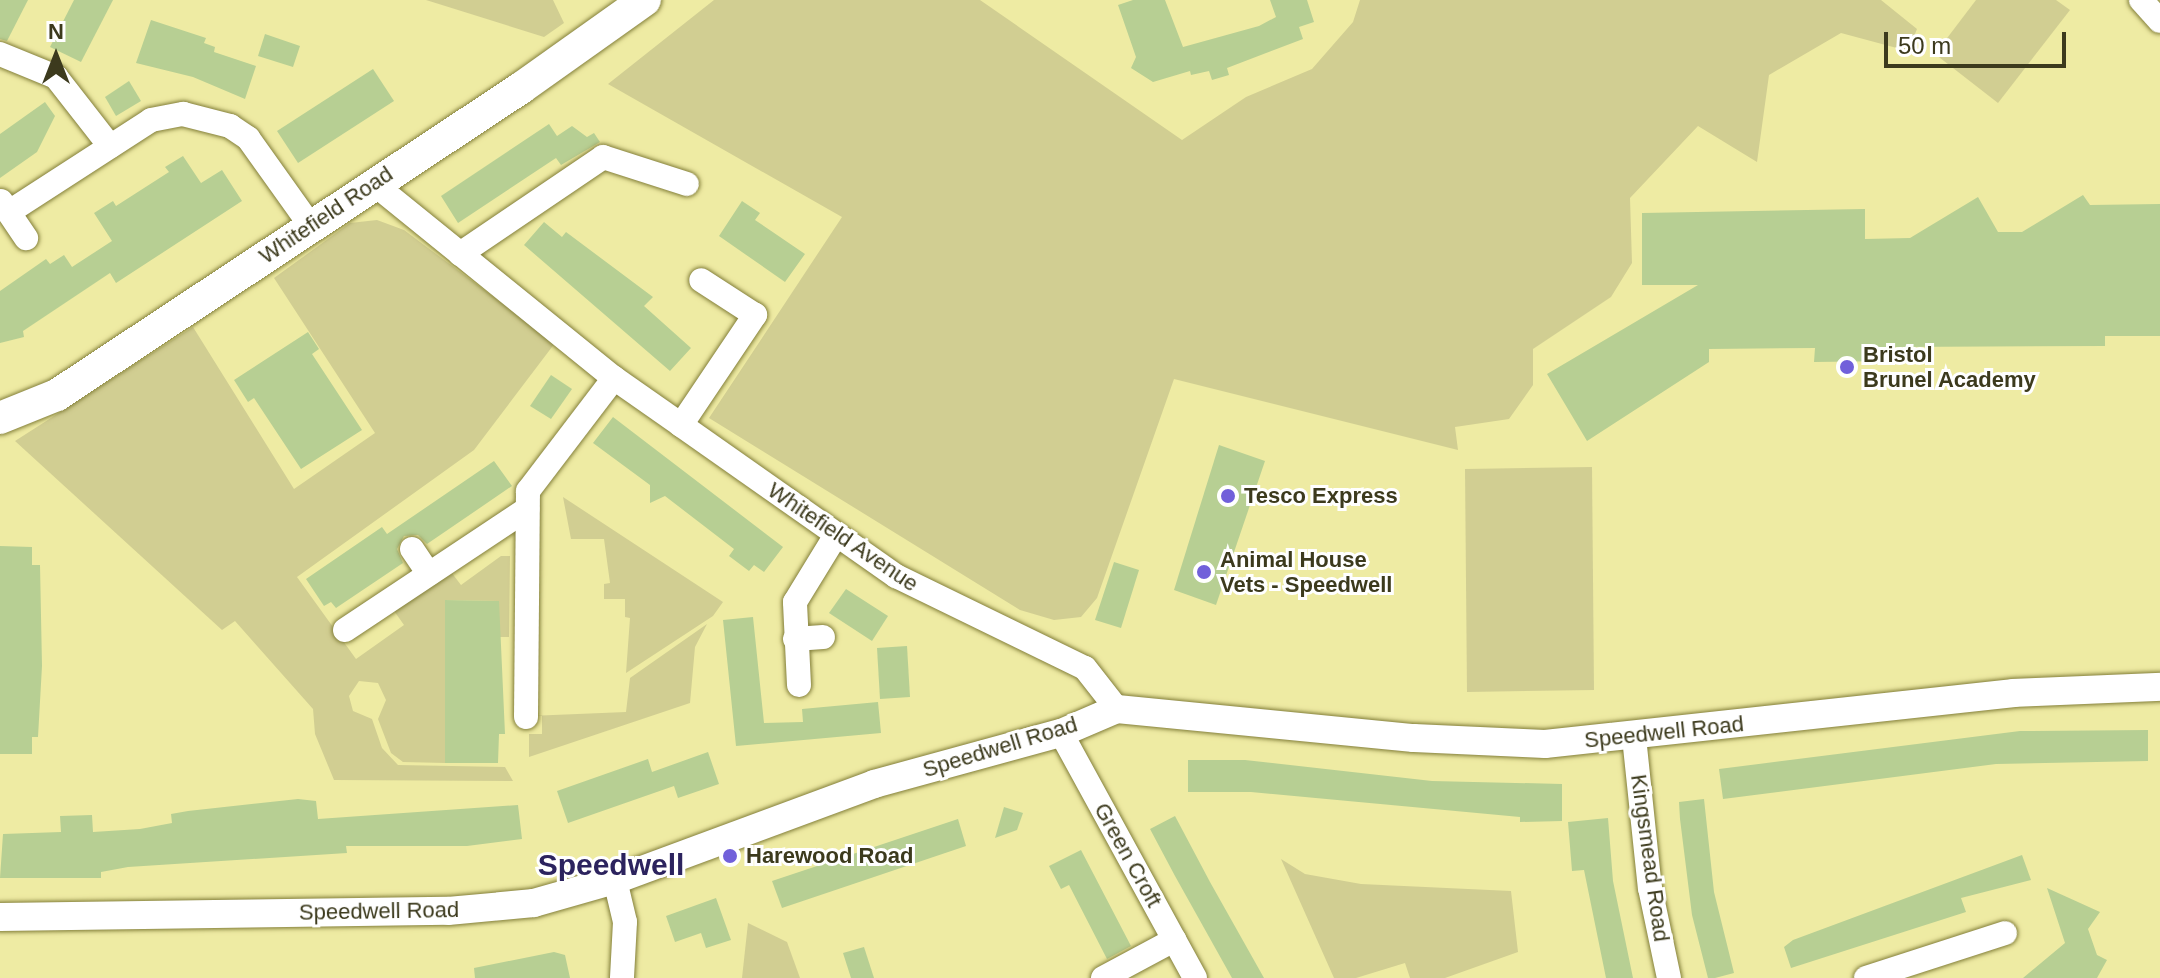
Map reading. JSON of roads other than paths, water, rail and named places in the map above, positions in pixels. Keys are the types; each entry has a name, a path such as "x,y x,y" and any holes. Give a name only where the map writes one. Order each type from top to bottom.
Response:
{"main road":[{"name":"Whitefield Road","path":"0,418 57,395 373,183 521,88 645,0"}],"street":[{"path":"2141,0 2160,21"},
{"path":"0,54 56,77 110,146"},
{"path":"26,238 4,205 167,115 191,115 230,126 256,146 310,225"},
{"path":"460,254 603,157 687,184"},
{"name":"Whitefield Avenue","path":"373,183 614,378 836,535 896,576 1085,668 1117,709"},
{"path":"681,425 755,315 701,280"},
{"path":"526,717 529,487 614,378"},
{"path":"345,630 527,509"},
{"path":"799,685 795,639 800,587 836,535"},
{"path":"412,549 429,574"},
{"path":"795,639 823,637"},
{"name":"Speedwell Road","path":"0,917 448,911 534,903 615,880 874,784 1061,733 1117,709 1452,741 1545,744 1634,737 2014,693 2160,687"},
{"name":"Green Croft","path":"1061,733 1195,978"},
{"name":"Kingsmead Road","path":"1634,737 1650,888 1669,978"},
{"path":"615,880 625,922 622,978"},
{"path":"1866,978 2005,933"},
{"path":"1103,978 1174,940"}],"place":[{"name":"Bristol Brunel Academy","path":"1847,367"},
{"name":"Tesco Express","path":"1228,496"},
{"name":"Animal House Vets - Speedwell","path":"1204,572"},
{"name":"Harewood Road","path":"730,856"}],"district":[{"name":"Speedwell","path":"611,865"}]}
